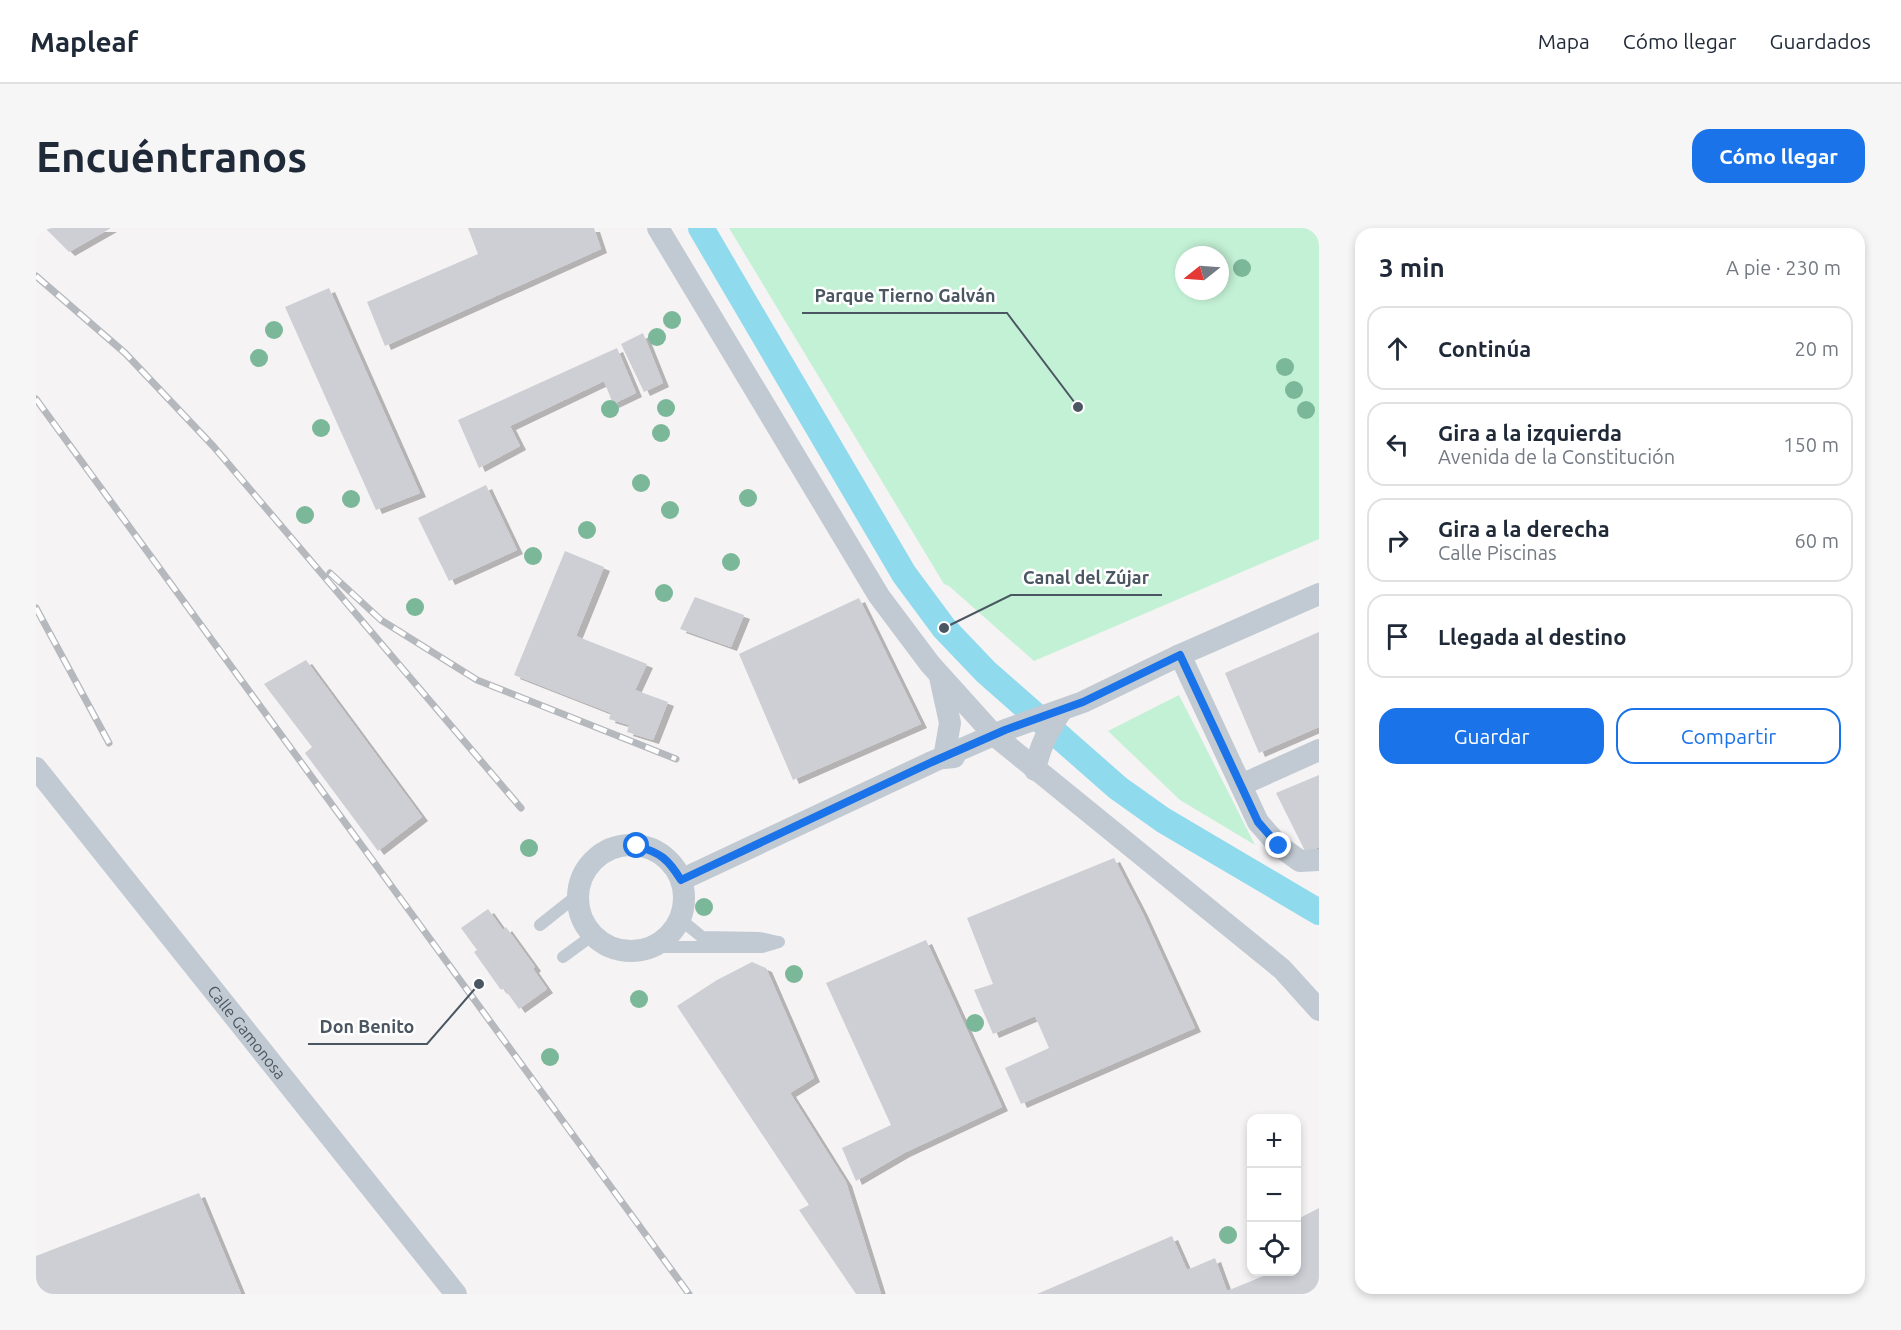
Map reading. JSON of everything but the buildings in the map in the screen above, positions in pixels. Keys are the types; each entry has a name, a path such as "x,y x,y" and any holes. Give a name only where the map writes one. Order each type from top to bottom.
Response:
{"street":[{"path":"658,228 879,596 939,675 1007,739 1037,760 1112,829 1282,969 1319,1010"},
{"path":"681,880 944,758 1007,739 1180,655 1319,594"},
{"path":"1180,655 1258,822 1279,846 1300,861 1319,860"},
{"path":"939,675 950,723 944,758"},
{"path":"1037,760 1046,735 1061,711"},
{"path":"1241,785 1319,750"},
{"name":"Calle Gamonosa","path":"36,768 456,1294"},
{"path":"637,846 656,851 671,864 681,880 684,900 680,919 669,936 653,947 634,952 615,950 597,940 585,925 578,907 579,887 586,869 599,855 618,847 637,846"}],"lane":[{"path":"540,925 579,894"},
{"path":"653,947 762,947 779,942 760,938 702,937 680,919"},
{"path":"563,957 593,935"}],"green space":[{"path":"729,228 1319,228 1319,539 1034,661 944,584"},
{"path":"1179,695 1255,845 1180,800 1108,731"}],"waterway":[{"path":"701,228 904,574 944,628 986,672 1118,788 1163,820 1319,912"}],"railway":[{"path":"36,276 125,353 214,447 521,808"},
{"path":"36,399 689,1294"},
{"path":"330,573 381,620 477,680 676,759"},
{"path":"36,608 109,743"}],"place":[{"name":"Parque Tierno Galván","path":"1078,407"},
{"name":"Canal del Zújar","path":"944,628"},
{"name":"Don Benito","path":"479,984"}],"route":[{"path":"637,846 656,851 671,864 681,880 932,762 1005,730 1083,702 1180,655 1258,822 1279,846"}]}
